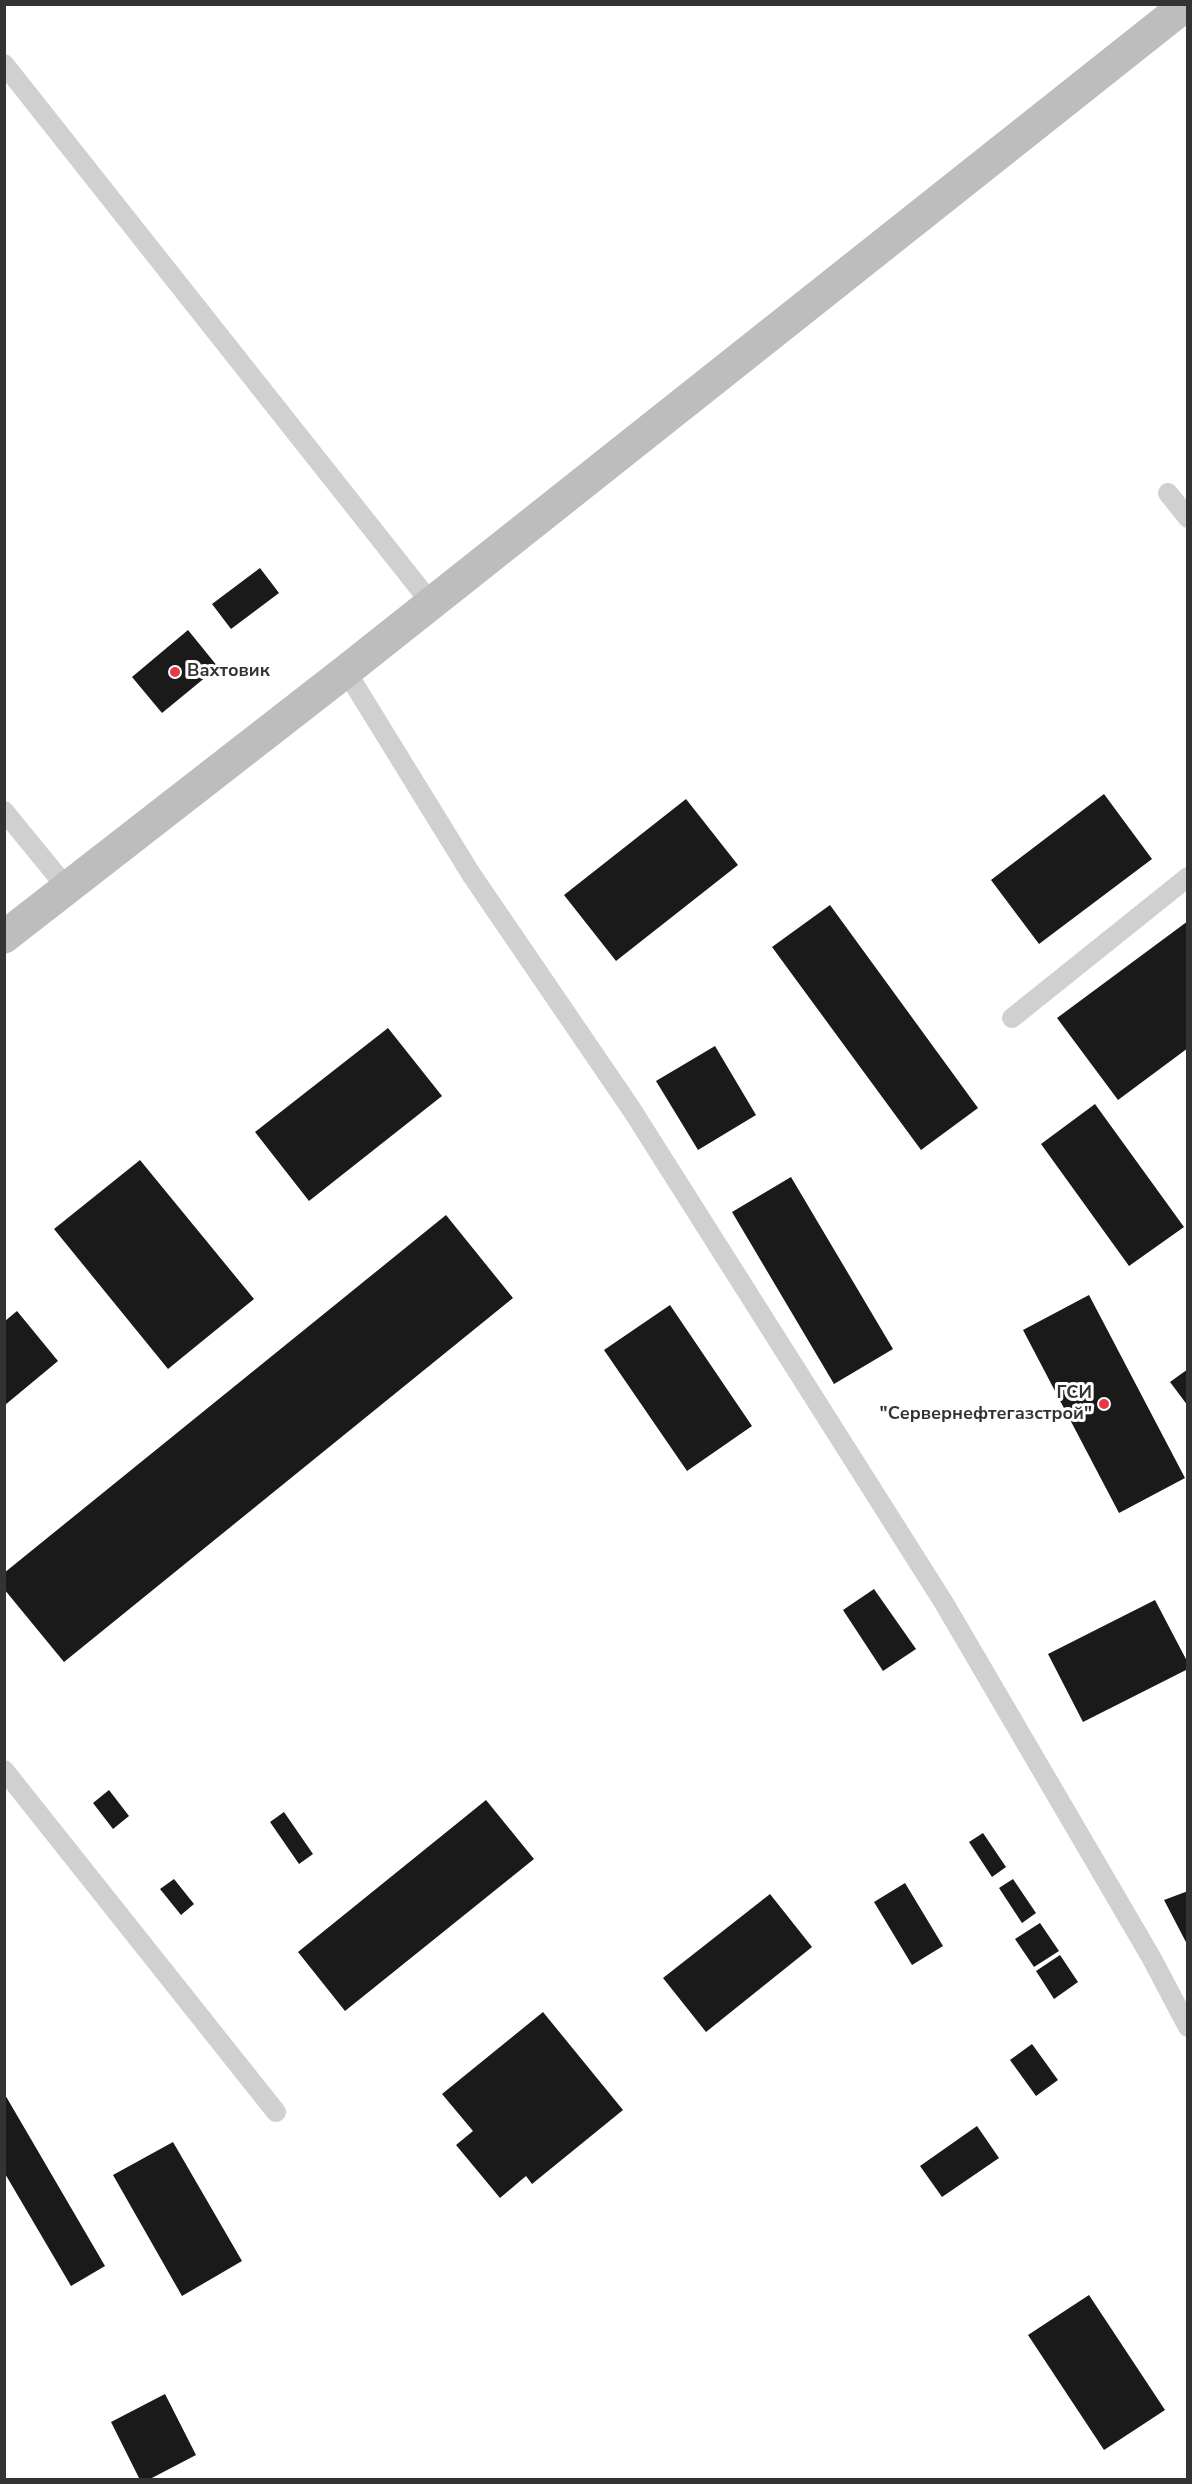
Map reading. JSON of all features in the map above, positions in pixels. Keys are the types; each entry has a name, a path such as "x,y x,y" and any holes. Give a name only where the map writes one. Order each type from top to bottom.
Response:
{"street":[{"path":"4,937 346,671 1187,4"}],"lane":[{"path":"4,64 431,603"},
{"path":"1168,493 1188,518"},
{"path":"346,671 471,874 632,1110 944,1603 1151,1958 1188,2027"},
{"path":"4,810 67,888"},
{"path":"1012,1018 1188,877"},
{"path":"4,1770 276,2112"}],"building":[{"path":"260,568 279,593 231,629 212,604"},
{"name":"Вахтовик","path":"188,630 218,667 162,713 132,677"},
{"path":"1104,794 1152,859 1039,944 991,880"},
{"path":"686,799 738,865 616,961 564,895"},
{"path":"830,905 978,1108 921,1150 772,947"},
{"path":"1188,921 1188,1048 1118,1100 1057,1018"},
{"path":"388,1028 442,1096 309,1201 255,1132"},
{"path":"715,1046 756,1115 698,1150 656,1081"},
{"path":"1095,1104 1184,1227 1129,1266 1041,1144"},
{"path":"140,1160 254,1299 168,1369 54,1229"},
{"path":"791,1177 893,1349 834,1384 732,1212"},
{"path":"446,1215 513,1298 64,1662 4,1589 4,1573"},
{"name":"ГСИ \"Сервернефтегазстрой\"","path":"1089,1295 1185,1478 1119,1513 1023,1330"},
{"path":"670,1305 752,1426 687,1471 604,1350"},
{"path":"17,1311 58,1361 5,1405 5,1321"},
{"path":"1188,1369 1188,1406 1170,1382"},
{"path":"874,1589 916,1649 883,1671 843,1610"},
{"path":"1155,1600 1188,1663 1188,1669 1083,1722 1048,1654"},
{"path":"109,1790 129,1816 113,1829 93,1803"},
{"path":"486,1800 534,1859 345,2011 298,1952"},
{"path":"284,1812 313,1854 299,1864 270,1822"},
{"path":"983,1833 1006,1867 992,1877 969,1842"},
{"path":"174,1879 194,1904 181,1915 160,1889"},
{"path":"1013,1879 1036,1913 1022,1923 999,1888"},
{"path":"905,1883 943,1946 912,1965 874,1902"},
{"path":"1188,1891 1188,1946 1164,1900"},
{"path":"770,1894 812,1947 706,2032 663,1978"},
{"path":"1040,1923 1059,1951 1034,1967 1015,1939"},
{"path":"1060,1955 1078,1982 1054,1999 1036,1971"},
{"path":"543,2012 623,2110 532,2184 526,2176 500,2198 456,2145 473,2131 442,2094"},
{"path":"1032,2044 1058,2080 1036,2096 1010,2060"},
{"path":"4,2093 105,2266 71,2286 4,2172"},
{"path":"977,2126 999,2158 942,2197 920,2166"},
{"path":"173,2142 242,2261 182,2296 113,2175"},
{"path":"1089,2295 1165,2410 1104,2450 1028,2335"},
{"path":"165,2394 196,2455 148,2480 140,2480 111,2422"}],"place":[{"name":"Вахтовик","path":"175,672"},
{"name":"ГСИ \"Сервернефтегазстрой\"","path":"1104,1404"}]}
